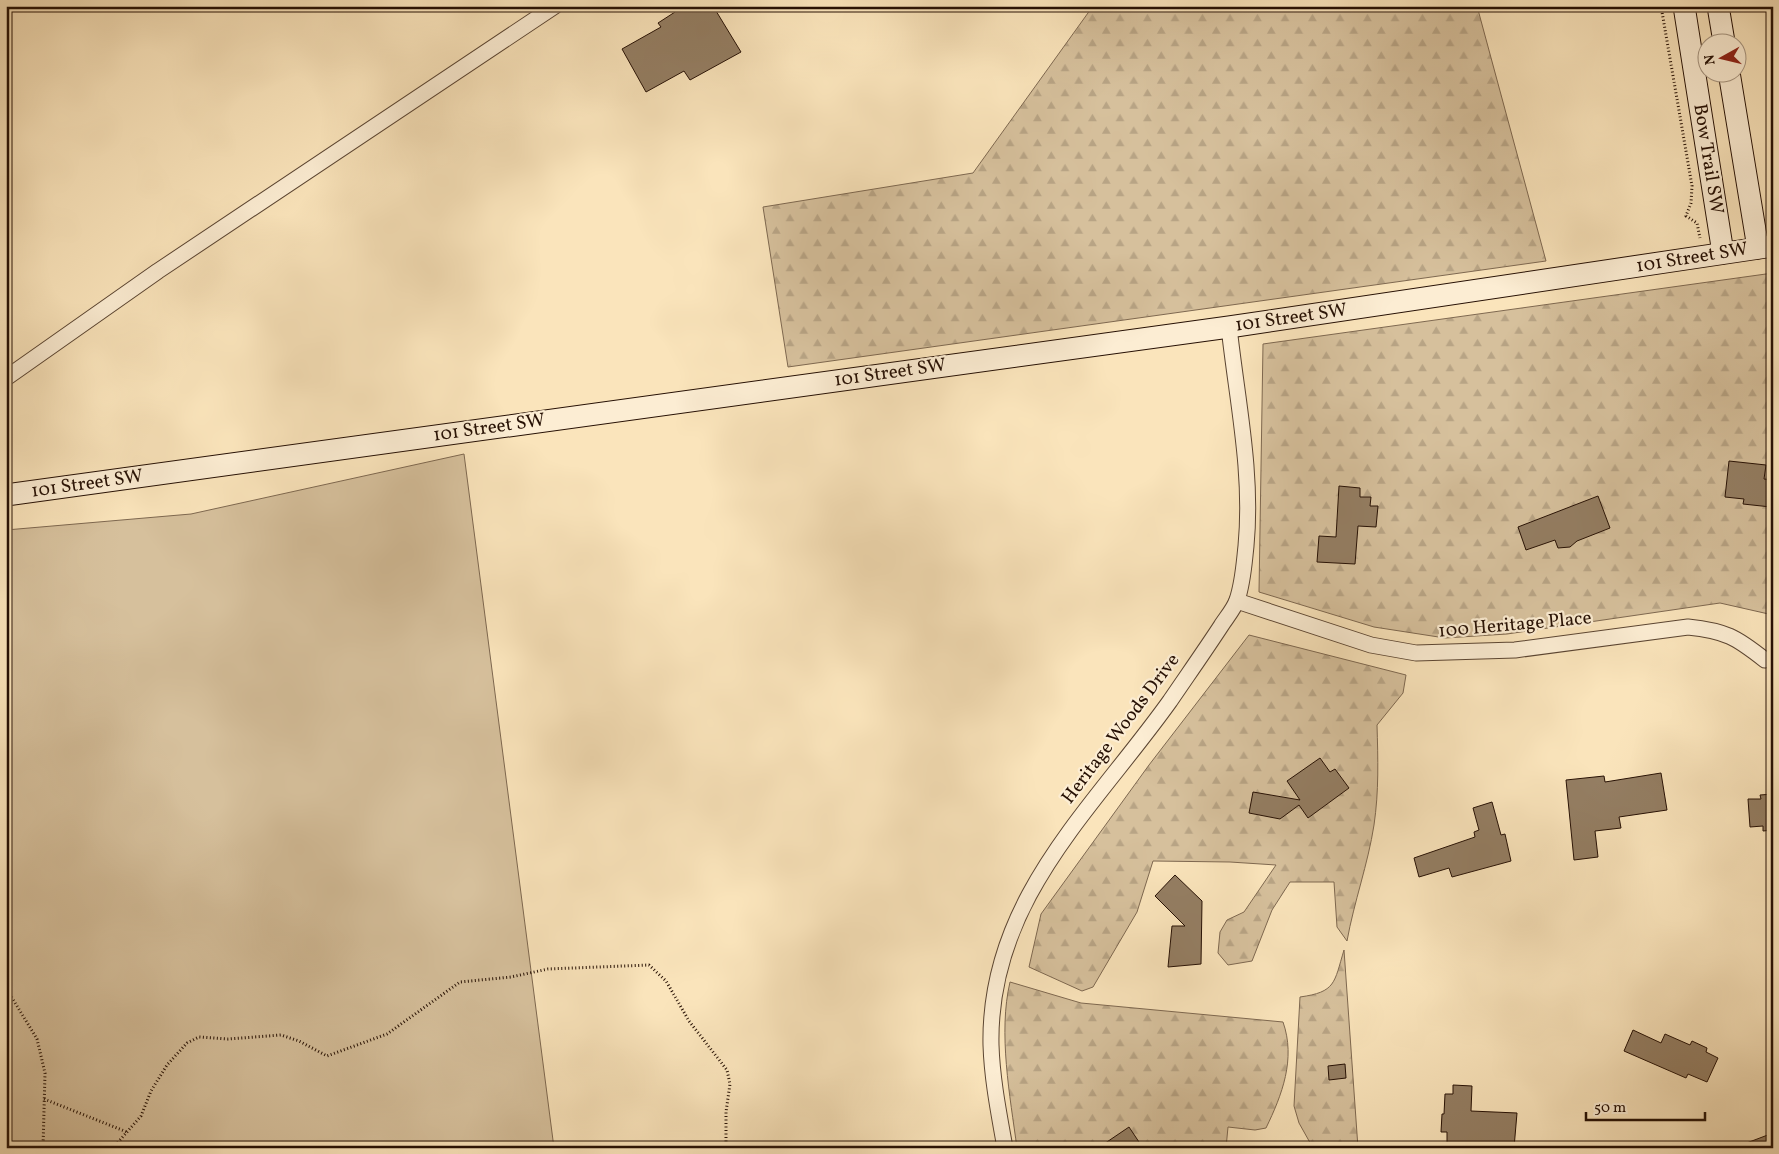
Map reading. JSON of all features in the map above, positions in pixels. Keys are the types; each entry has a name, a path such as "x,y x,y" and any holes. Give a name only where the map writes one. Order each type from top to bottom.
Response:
{"street":[{"path":"6,378 167,266 555,6"},
{"name":"Bow Trail SW","path":"1684,6 1713,255"},
{"path":"1718,6 1722,32"},
{"name":"Bow Trail SW","path":"1731,82 1765,247"},
{"name":"101 Street SW","path":"6,495 1229,327 1765,247"},
{"name":"Heritage Woods Drive","path":"1005,1148 995,1085 992,1030 996,988 1015,923 1033,885 1055,851 1156,720 1237,601 1245,555 1249,510 1242,415 1229,327"},
{"name":"100 Heritage Place","path":"1237,601 1371,645 1416,653 1515,650 1688,627 1713,630 1736,637 1765,660"}],"path":[{"path":"1661,6 1692,186 1691,203 1686,216 1697,223 1713,255"},
{"path":"113,1148 141,1116 167,1064 187,1043 199,1037 228,1039 281,1035 299,1041 327,1056 387,1034 460,982 511,977 548,969 649,965 666,981 689,1021 727,1070 730,1084 726,1112 726,1148"},
{"path":"6,988 37,1039 44,1073 43,1148"},
{"path":"44,1098 127,1132"}],"green space":[{"path":"1093,6 1477,6 1546,261 788,367 763,207 973,173"},
{"path":"1773,273 1773,615 1720,603 1507,634 1445,638 1374,627 1259,592 1263,344"},
{"path":"464,454 554,1148 6,1148 6,530 191,514"},
{"path":"1249,635 1406,675 1403,693 1377,725 1376,812 1347,941 1337,927 1334,882 1290,882 1272,910 1252,961 1228,965 1218,953 1220,932 1227,920 1244,912 1276,865 1230,862 1153,861 1137,912 1093,987 1082,991 1029,967 1041,914 1149,765"},
{"path":"1344,950 1358,1148 1313,1148 1299,1123 1294,1106 1300,997 1321,992 1332,984"},
{"path":"1010,982 1081,1003 1283,1022 1287,1036 1288,1063 1282,1090 1266,1128 1255,1130 1228,1127 1226,1148 1017,1148 1006,1065 1005,1043 1005,1022"}],"building":[{"path":"671,6 713,6 741,52 690,80 684,71 646,92 622,49 661,27 658,23 675,12"},
{"path":"1729,461 1766,465 1764,479 1773,480 1771,507 1743,504 1744,499 1725,497"},
{"path":"1339,486 1360,488 1360,497 1371,497 1370,506 1378,506 1376,527 1358,526 1355,564 1317,562 1319,536 1336,537"},
{"path":"1598,496 1610,528 1577,541 1570,547 1558,548 1555,540 1526,550 1518,527"},
{"path":"1320,758 1330,772 1335,769 1349,788 1308,818 1299,805 1280,819 1249,813 1253,792 1300,800 1287,781"},
{"path":"1661,773 1667,810 1619,817 1621,828 1595,831 1598,857 1574,860 1566,780 1604,776 1605,782"},
{"path":"1773,794 1773,830 1763,831 1763,826 1750,827 1748,799 1761,799 1760,795"},
{"path":"1492,802 1501,835 1505,834 1511,861 1452,877 1449,868 1419,877 1414,858 1475,837 1474,832 1479,830 1473,808"},
{"path":"1175,875 1202,901 1201,964 1168,967 1172,926 1185,926 1155,896"},
{"path":"1633,1030 1661,1043 1665,1034 1690,1045 1692,1041 1707,1048 1706,1052 1718,1058 1707,1082 1688,1074 1686,1078 1624,1051"},
{"path":"1345,1064 1346,1078 1329,1080 1328,1066"},
{"path":"1453,1085 1472,1086 1471,1111 1517,1113 1514,1148 1447,1147 1447,1132 1441,1132 1442,1114 1444,1114 1445,1094 1453,1094"},
{"path":"1129,1127 1143,1148 1098,1148"},
{"path":"1773,1133 1773,1148 1736,1148 1736,1147"}]}
